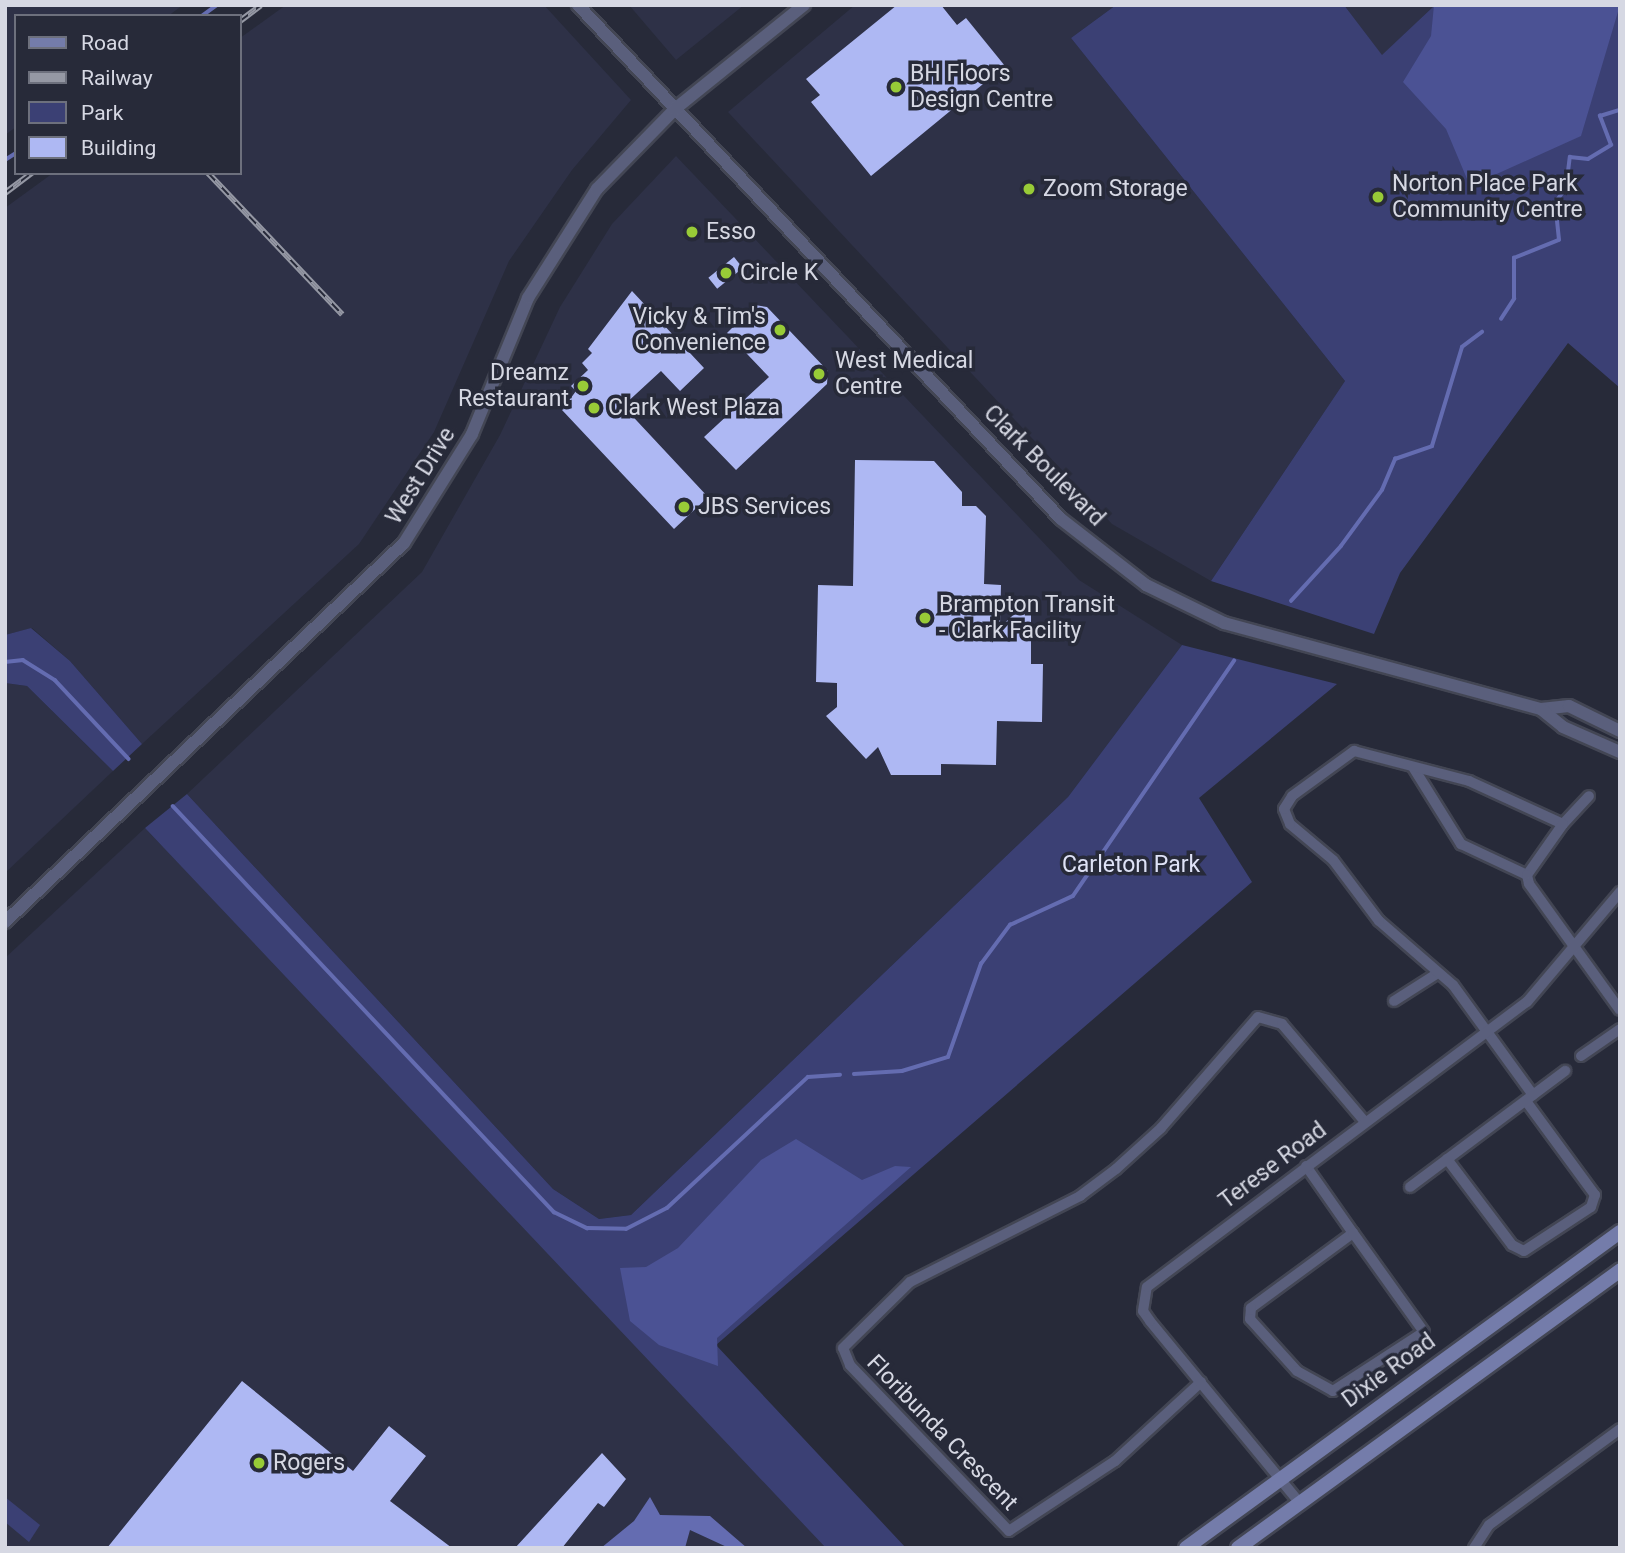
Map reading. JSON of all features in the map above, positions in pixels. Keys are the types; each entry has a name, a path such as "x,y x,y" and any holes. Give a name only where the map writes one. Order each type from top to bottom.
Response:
{"main road":[{"name":"Dixie Road","path":"1186,1548 1620,1232"},
{"path":"1238,1548 1620,1270"}],"street":[{"name":"Clark Boulevard","path":"578,5 1062,519 1146,585 1224,623 1541,709 1569,706 1620,731"},
{"name":"West Drive","path":"5,922 404,543 456,465 528,298 570,226 614,170 675,109 804,5"},
{"name":"Clark Boulevard","path":"1541,709 1563,727 1620,752"},
{"path":"1447,1159 1512,1245 1524,1251 1591,1207 1595,1195 1486,1031 1438,973 1379,921 1333,860 1290,824 1284,808 1292,796 1354,751 1469,781 1563,824"},
{"path":"1413,766 1461,844 1527,876 1620,1010"},
{"path":"1527,876 1563,824 1589,796"},
{"name":"Terese Road","path":"1299,1502 1143,1311 1147,1287 1527,1002 1578,948 1620,892"},
{"path":"1394,1001 1438,973"},
{"name":"Floribunda Crescent","path":"1201,1382 1115,1461 1009,1531 850,1364 843,1348 910,1282 1080,1196 1116,1168 1161,1128 1258,1017 1282,1024 1365,1122"},
{"path":"1581,1056 1620,1029"},
{"path":"1410,1187 1565,1071"},
{"path":"1306,1166 1424,1332 1333,1391 1297,1371 1250,1319 1251,1308 1353,1233"},
{"path":"1474,1548 1489,1525 1620,1429"}],"shaded area":[{"path":"5,5 183,5 171,14 14,14 14,128 5,135"},
{"path":"286,5 544,5 631,100 572,170 509,261 434,432 359,544 142,744 70,661 32,628 5,635 5,208 50,175 242,175 242,37"},
{"path":"629,5 744,5 676,60"},
{"path":"855,5 1116,5 1071,38 1345,381 1211,581 1112,524 728,112"},
{"path":"1344,5 1435,5 1382,56"},
{"path":"1434,5 1620,5 1581,136 1470,186 1446,129 1403,82 1431,36"},
{"path":"676,156 1079,580 1182,645 1068,797 631,1215 599,1219 553,1189 187,794 422,572 500,435 560,307 612,224"},
{"path":"5,683 27,686 113,771 5,873"},
{"path":"145,828 827,1548 5,1548 5,958"},
{"path":"796,1139 862,1180 895,1166 911,1167 717,1338 718,1366 659,1345 630,1321 620,1268 646,1267 678,1248 761,1160"},
{"path":"650,1497 660,1515 710,1516 747,1548 729,1548 690,1530 685,1548 601,1548 634,1521"}],"green space":[{"path":"1116,5 1344,5 1382,55 1435,5 1620,5 1620,388 1568,343 1400,573 1374,634 1211,581 1345,381 1071,38"},
{"path":"31,628 70,661 142,744 113,771 27,686 5,683 5,635"},
{"name":"Carleton Park","path":"1182,645 1337,684 1199,798 1252,882 716,1345 906,1548 826,1548 145,828 187,794 553,1189 599,1219 631,1215 1068,797"},
{"path":"5,1497 40,1525 29,1542 5,1522"}],"building":[{"name":"BH Floors Design Centre","path":"897,5 941,5 957,25 966,18 1005,66 871,176 811,102 820,95 806,79"},
{"name":"Circle K","path":"734,257 743,268 717,289 708,278"},
{"name":"Clark West Plaza","path":"632,291 704,368 680,391 661,371 623,406 708,497 674,529 562,410 576,391 571,386 588,370 582,363 592,353 588,349"},
{"path":"755,305 767,307 828,371 827,384 736,470 704,437 769,377 727,333"},
{"name":"Brampton Transit - Clark Facility","path":"855,460 934,461 962,492 962,506 976,506 986,516 984,584 1001,585 1000,627 1020,609 1031,613 1031,664 1043,664 1042,722 997,721 996,765 941,764 941,775 891,775 878,747 866,759 826,716 837,707 837,683 816,682 818,585 853,586"},
{"name":"Rogers","path":"242,1381 353,1471 389,1426 426,1456 390,1501 452,1548 107,1548"},
{"path":"602,1453 626,1479 604,1507 598,1503 562,1548 515,1548"}],"waterway":[{"path":"205,14 217,5"},
{"path":"1501,319 1514,299 1514,258 1559,240 1555,203 1566,188 1570,157 1588,159 1611,145 1600,116 1620,110"},
{"path":"5,160 14,154"},
{"path":"1291,601 1341,546 1382,490 1395,459 1432,446 1462,347 1482,332"},
{"path":"5,662 23,660 55,680 129,759"},
{"path":"854,1074 902,1071 948,1057 981,964 1010,925 1073,896 1234,661"},
{"path":"173,806 554,1212 587,1228 626,1229 667,1208 808,1077 840,1075"}],"railway":[{"path":"242,19 261,5"},
{"path":"5,193 29,175"},
{"path":"210,175 342,314"}],"place":[{"name":"BH Floors Design Centre","path":"896,87"},
{"name":"Zoom Storage","path":"1029,189"},
{"name":"Norton Place Park Community Centre","path":"1378,197"},
{"name":"Esso","path":"692,232"},
{"name":"Circle K","path":"726,273"},
{"name":"Vicky & Tim's Convenience","path":"780,330"},
{"name":"West Medical Centre","path":"819,374"},
{"name":"Dreamz Restaurant","path":"583,386"},
{"name":"Clark West Plaza","path":"594,408"},
{"name":"JBS Services","path":"684,507"},
{"name":"Brampton Transit - Clark Facility","path":"925,618"},
{"name":"Rogers","path":"259,1463"}]}
